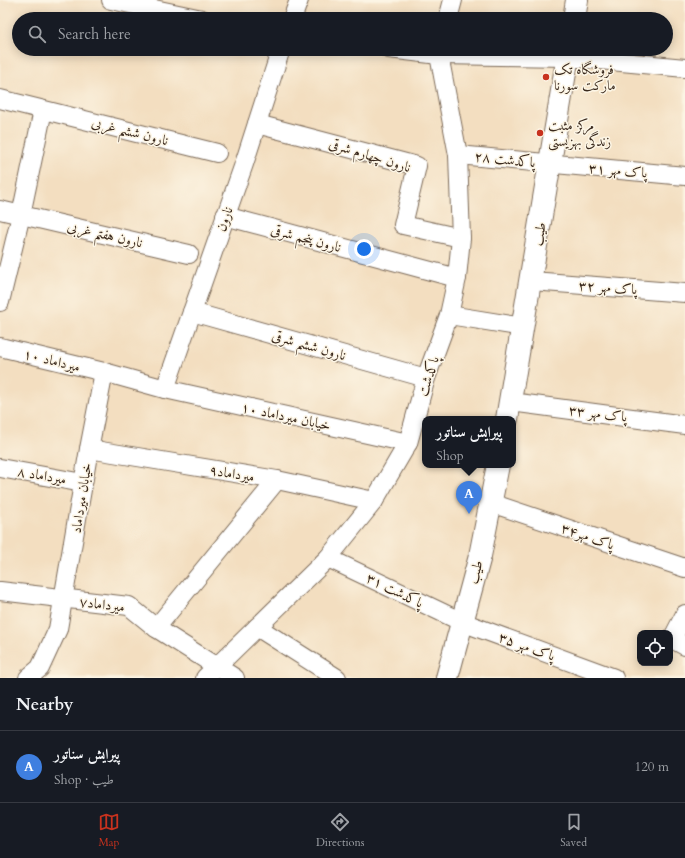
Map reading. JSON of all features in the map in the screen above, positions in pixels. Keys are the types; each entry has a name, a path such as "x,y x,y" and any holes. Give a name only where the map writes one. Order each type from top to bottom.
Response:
{"main road":[{"path":"575,12 577,0"},
{"name":"طیب","path":"509,411 532,281 568,56"},
{"name":"طیب","path":"447,678 480,556 497,468"}],"street":[{"path":"111,0 168,12"},
{"path":"295,12 299,0"},
{"path":"450,12 453,0"},
{"name":"نارون","path":"165,389 257,124 279,56"},
{"name":"پاکدشت","path":"422,416 426,378 449,314 457,278 462,238 458,155 441,56"},
{"path":"591,56 685,68"},
{"name":"نارون ششم غربی","path":"0,99 217,153"},
{"path":"0,302 21,215 43,110"},
{"name":"نارون چهارم شرقی","path":"257,124 417,166 403,225 462,238"},
{"name":"پاکدشت ۲۸","path":"458,155 551,164"},
{"name":"پاک مهر ۳۱","path":"551,164 685,176"},
{"name":"نارون هفتم غربی","path":"0,210 189,254"},
{"name":"نارون پنجم شرقی","path":"225,216 457,278"},
{"name":"پاک مهر ۳۲","path":"532,281 685,293"},
{"name":"نارون ششم شرقی","path":"192,312 426,378"},
{"path":"449,314 523,327"},
{"name":"میرداماد ۱۰","path":"0,347 104,372"},
{"path":"104,372 165,389"},
{"name":"خیابان میرداماد","path":"28,678 40,668 58,629 104,372"},
{"name":"۱۰ خیابان میرداماد","path":"165,389 408,443"},
{"name":"پاک مهر ۳۳","path":"509,411 685,425"},
{"name":"پاکدشت","path":"205,678 328,558 374,501 422,417"},
{"name":"میرداماد۹","path":"89,449 277,480 374,501"},
{"name":"میرداماد ۸","path":"0,468 83,483"},
{"path":"156,628 277,480"},
{"name":"پاک مهر۳۴","path":"490,503 685,568"},
{"name":"پاکدشت ۳۱","path":"328,558 462,622"},
{"name":"میرداماد۷","path":"0,591 64,600 129,606 156,628 235,678"},
{"path":"685,614 672,640 685,646"},
{"name":"پاک مهر ۳۵","path":"462,622 614,678"},
{"path":"257,627 337,678"}],"place":[{"name":"فروشگاه تک مارکت سورنا","path":"546,77"},
{"name":"مرکز مثبت زندگی بهزیستی","path":"540,133"},
{"name":"پیرایش سناتور","path":"469,514"}]}
